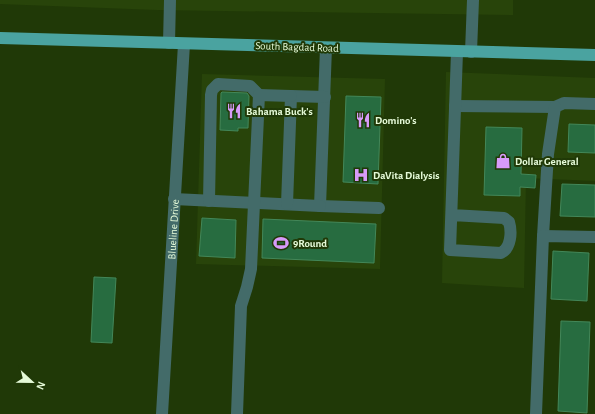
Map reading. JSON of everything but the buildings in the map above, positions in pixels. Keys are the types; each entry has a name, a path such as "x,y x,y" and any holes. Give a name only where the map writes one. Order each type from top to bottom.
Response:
{"main road":[{"name":"South Bagdad Road","path":"0,38 595,55"}],"street":[{"path":"169,43 170,0"},
{"path":"471,52 473,0"},
{"name":"Blueline Drive","path":"162,414 184,44"},
{"path":"320,206 326,48"},
{"path":"452,214 504,218 510,222 511,228 506,251 500,253 450,250 457,52"},
{"path":"209,201 211,95 212,90 218,84 250,86 259,95 325,97"},
{"path":"237,414 241,306 251,268 259,95"},
{"path":"287,204 291,96"},
{"path":"455,106 555,107 564,103 595,104"},
{"path":"536,414 543,236 548,154 555,107"},
{"path":"174,199 379,208"},
{"path":"543,236 595,237"}],"shaded area":[{"path":"0,0 513,0 513,15 157,10 0,4"},
{"path":"446,72 595,78 595,181 526,178 524,288 442,283"},
{"path":"202,74 385,79 380,269 196,264"}],"place":[{"name":"Bahama Buck's","path":"234,111"},
{"name":"Domino's","path":"363,120"},
{"name":"Dollar General","path":"503,161"},
{"name":"DaVita Dialysis","path":"361,175"},
{"name":"9Round","path":"281,243"}]}
